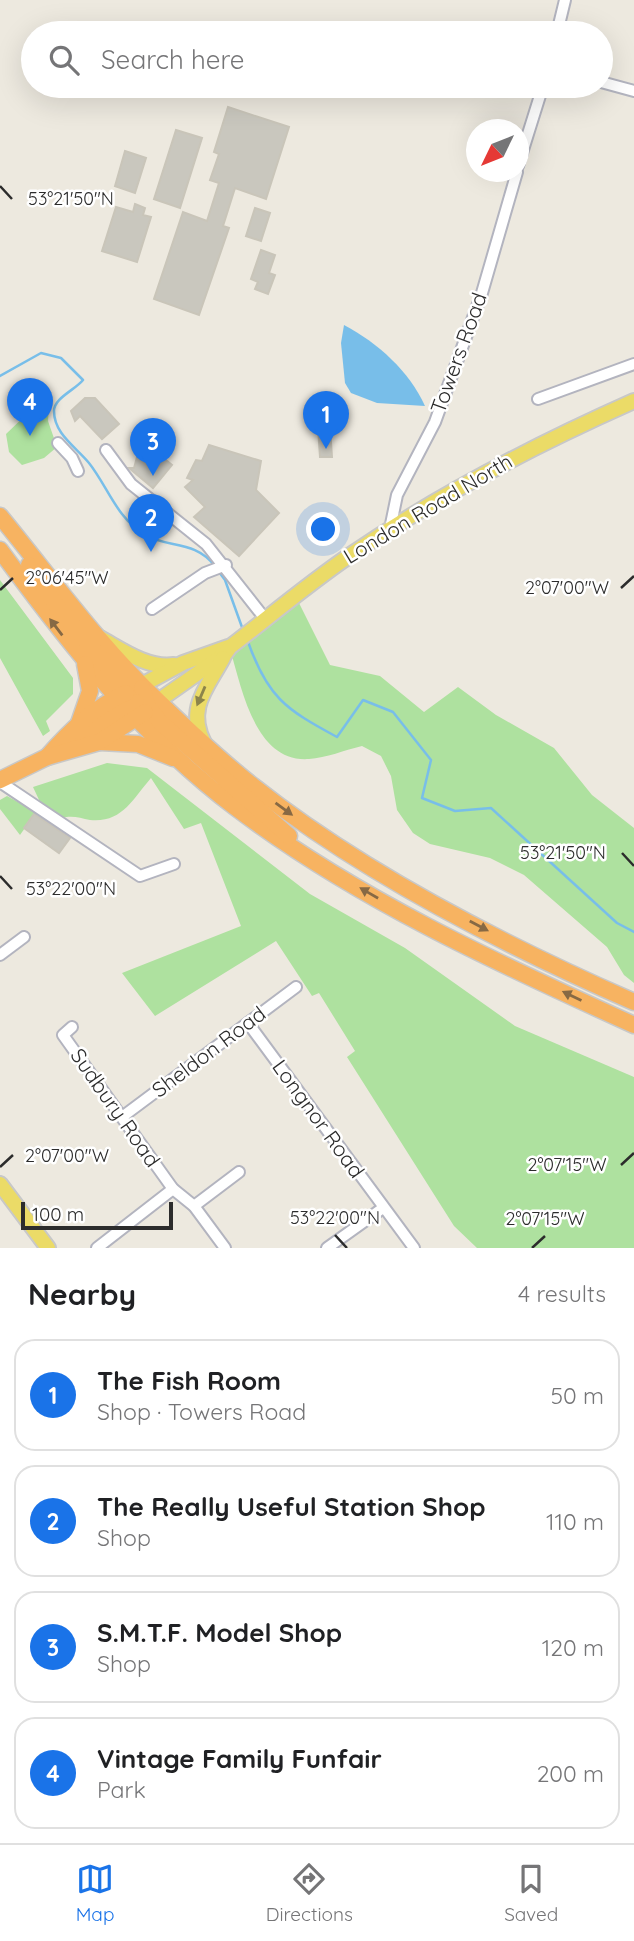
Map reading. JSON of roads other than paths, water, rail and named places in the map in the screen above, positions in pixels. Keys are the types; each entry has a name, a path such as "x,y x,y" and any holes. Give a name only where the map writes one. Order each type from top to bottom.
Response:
{"highway":[{"path":"0,517 99,637 138,701 178,739 257,804 314,859"},
{"path":"0,517 56,605 138,701 184,764 234,806 314,859 402,911 634,1025"},
{"path":"0,550 84,661 138,701 204,743 252,786 357,858 533,954 634,1002"},
{"path":"78,725 90,691 84,661"},
{"path":"50,753 78,725 138,701"},
{"path":"99,742 138,701"},
{"path":"0,781 69,744 138,701"},
{"path":"50,753 99,742 138,744 184,764"}],"main road":[{"name":"London Road North","path":"138,701 230,647 347,557 390,530 529,448 634,401"},
{"path":"99,637 142,660 160,666 183,663 230,647"},
{"path":"204,743 196,719 197,702 230,647"},
{"path":"138,701 183,663"},
{"path":"0,1184 48,1248"}],"street":[{"path":"560,21 565,0"},
{"path":"613,85 634,91"},
{"path":"529,133 539,98"},
{"name":"Towers Road","path":"390,530 397,495 435,422 482,293 514,182"},
{"path":"538,399 634,364"},
{"path":"58,443 72,458 78,471"},
{"path":"106,450 131,484 206,544 262,623"},
{"path":"152,609 205,572 222,565"},
{"path":"0,781 140,876 174,864"},
{"path":"0,955 24,937"},
{"name":"Sheldon Road","path":"122,1117 296,987"},
{"name":"Longnor Road","path":"248,1023 414,1248"},
{"name":"Sudbury Road","path":"72,1027 63,1035 173,1189 194,1206 225,1248"},
{"path":"194,1206 239,1172"},
{"path":"97,1248 173,1189"},
{"path":"327,1248 383,1208"}],"water":[{"path":"344,325 369,340 391,359 410,381 425,406 377,403 351,393 345,383 341,343"}],"waterway":[{"path":"0,376 41,353 61,358 83,380 55,406 55,419 67,440 96,472 119,510 134,527 153,539 198,552 215,566"},
{"path":"219,572 225,580 243,630"},
{"path":"247,639 262,675 280,699 304,718 337,737 363,700 393,712 431,760 422,798 455,811 491,808 617,923 634,932"}],"place":[{"name":"Vintage Family Funfair","path":"30,436"},
{"name":"The Fish Room","path":"326,449"},
{"name":"S.M.T.F. Model Shop","path":"153,476"},
{"name":"The Really Useful Station Shop","path":"151,552"}]}
